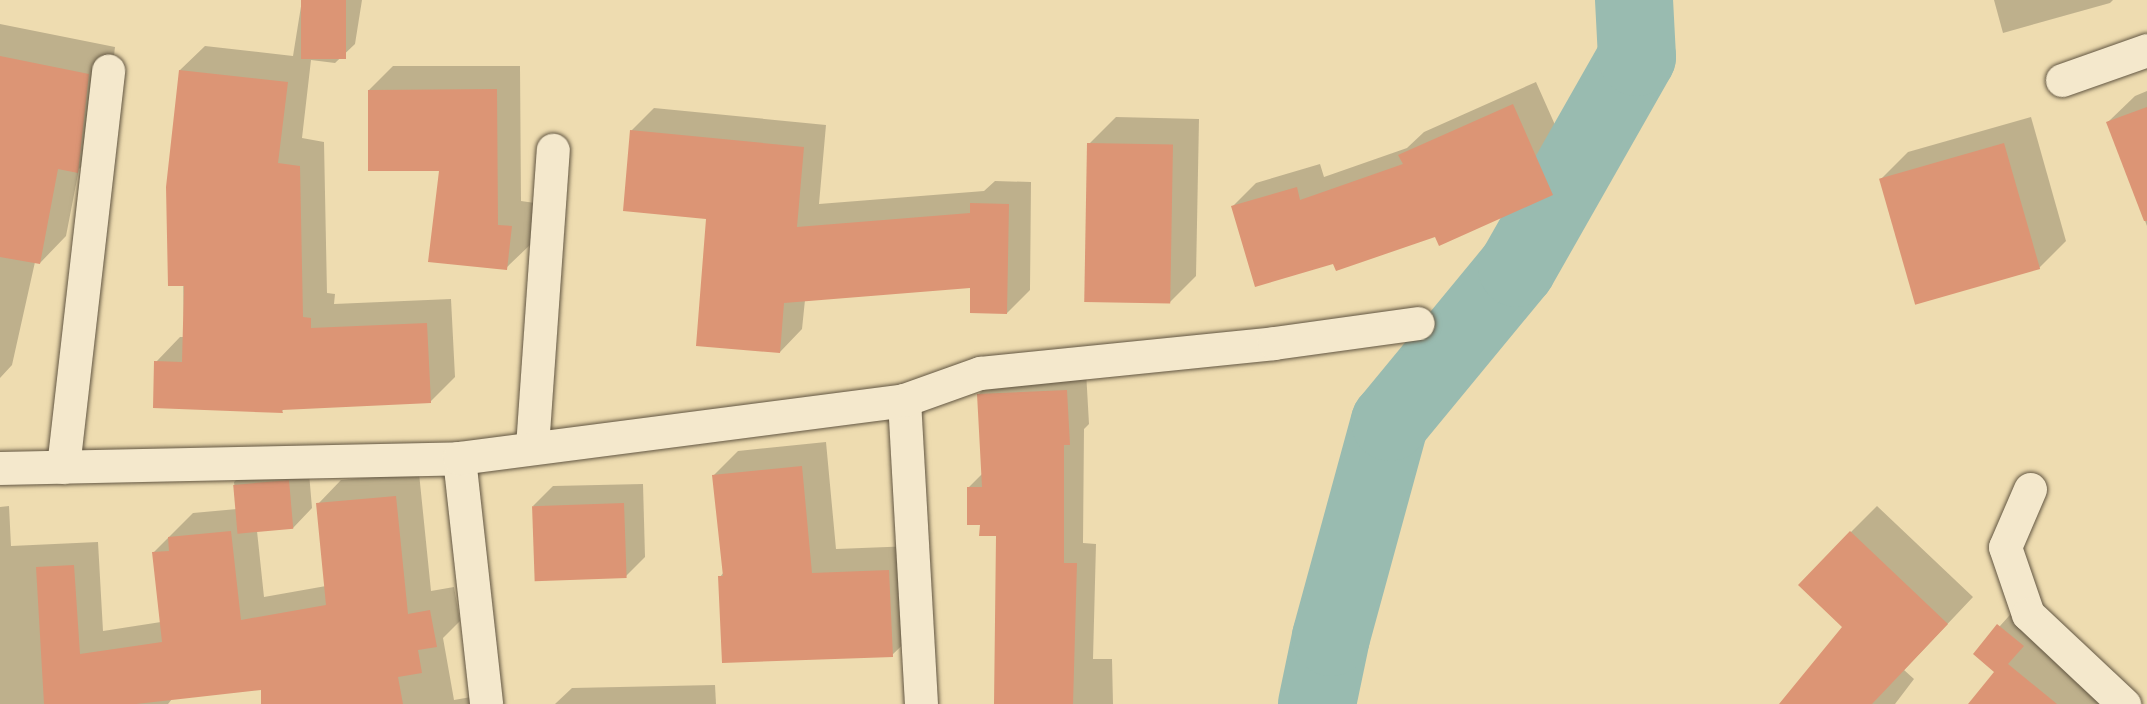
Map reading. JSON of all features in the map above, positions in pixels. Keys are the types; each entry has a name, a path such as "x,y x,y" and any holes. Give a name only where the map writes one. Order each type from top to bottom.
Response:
{"street":[{"path":"2062,80 2147,50"},
{"path":"63,466 108,71"},
{"path":"532,447 553,150"},
{"path":"0,468 459,458 904,400 980,373 1274,343 1418,323"},
{"path":"904,400 921,704"},
{"path":"459,458 486,704"},
{"path":"2030,489 2005,547 2028,614 2124,704"}],"building":[{"path":"301,0 346,0 346,59 301,59"},
{"path":"0,56 89,74 78,173 58,169 40,264 0,257"},
{"path":"179,70 288,82 278,163 300,166 303,317 311,318 311,328 427,323 431,403 282,410 283,413 153,408 154,361 182,362 184,286 168,286 166,187"},
{"path":"497,89 498,225 512,226 507,270 428,262 439,171 368,171 368,90"},
{"path":"1513,104 1553,195 1439,246 1435,237 1336,271 1333,264 1255,287 1231,206 1297,187 1300,200 1403,164 1398,155"},
{"path":"2147,107 2147,221 2144,221 2106,122"},
{"path":"630,130 804,147 797,227 970,213 970,203 1009,204 1007,314 970,313 970,288 784,303 780,353 696,346 706,219 623,211"},
{"path":"1087,143 1173,145 1170,303 1084,302"},
{"path":"2004,143 2040,269 1915,305 1879,179"},
{"path":"1067,390 1070,445 1064,445 1064,563 1077,563 1073,704 994,704 996,536 979,536 980,525 967,525 967,487 982,487 977,394"},
{"path":"802,466 812,573 889,570 893,657 722,663 718,576 723,576 712,475"},
{"path":"289,480 293,529 237,534 233,485"},
{"path":"396,496 408,614 430,610 437,647 418,650 422,673 398,677 403,704 261,704 261,690 136,704 44,704 36,567 74,565 80,654 162,642 152,552 169,551 168,537 231,531 241,620 326,605 316,503"},
{"path":"624,503 627,578 535,581 532,506"},
{"path":"1850,531 1948,624 1872,704 1779,704 1842,627 1798,585"},
{"path":"1997,624 2024,646 2008,664 2057,704 1968,704 1994,672 1973,654"}],"waterway":[{"path":"1317,704 1331,637 1390,422 1517,268 1637,57 1634,0"}]}
